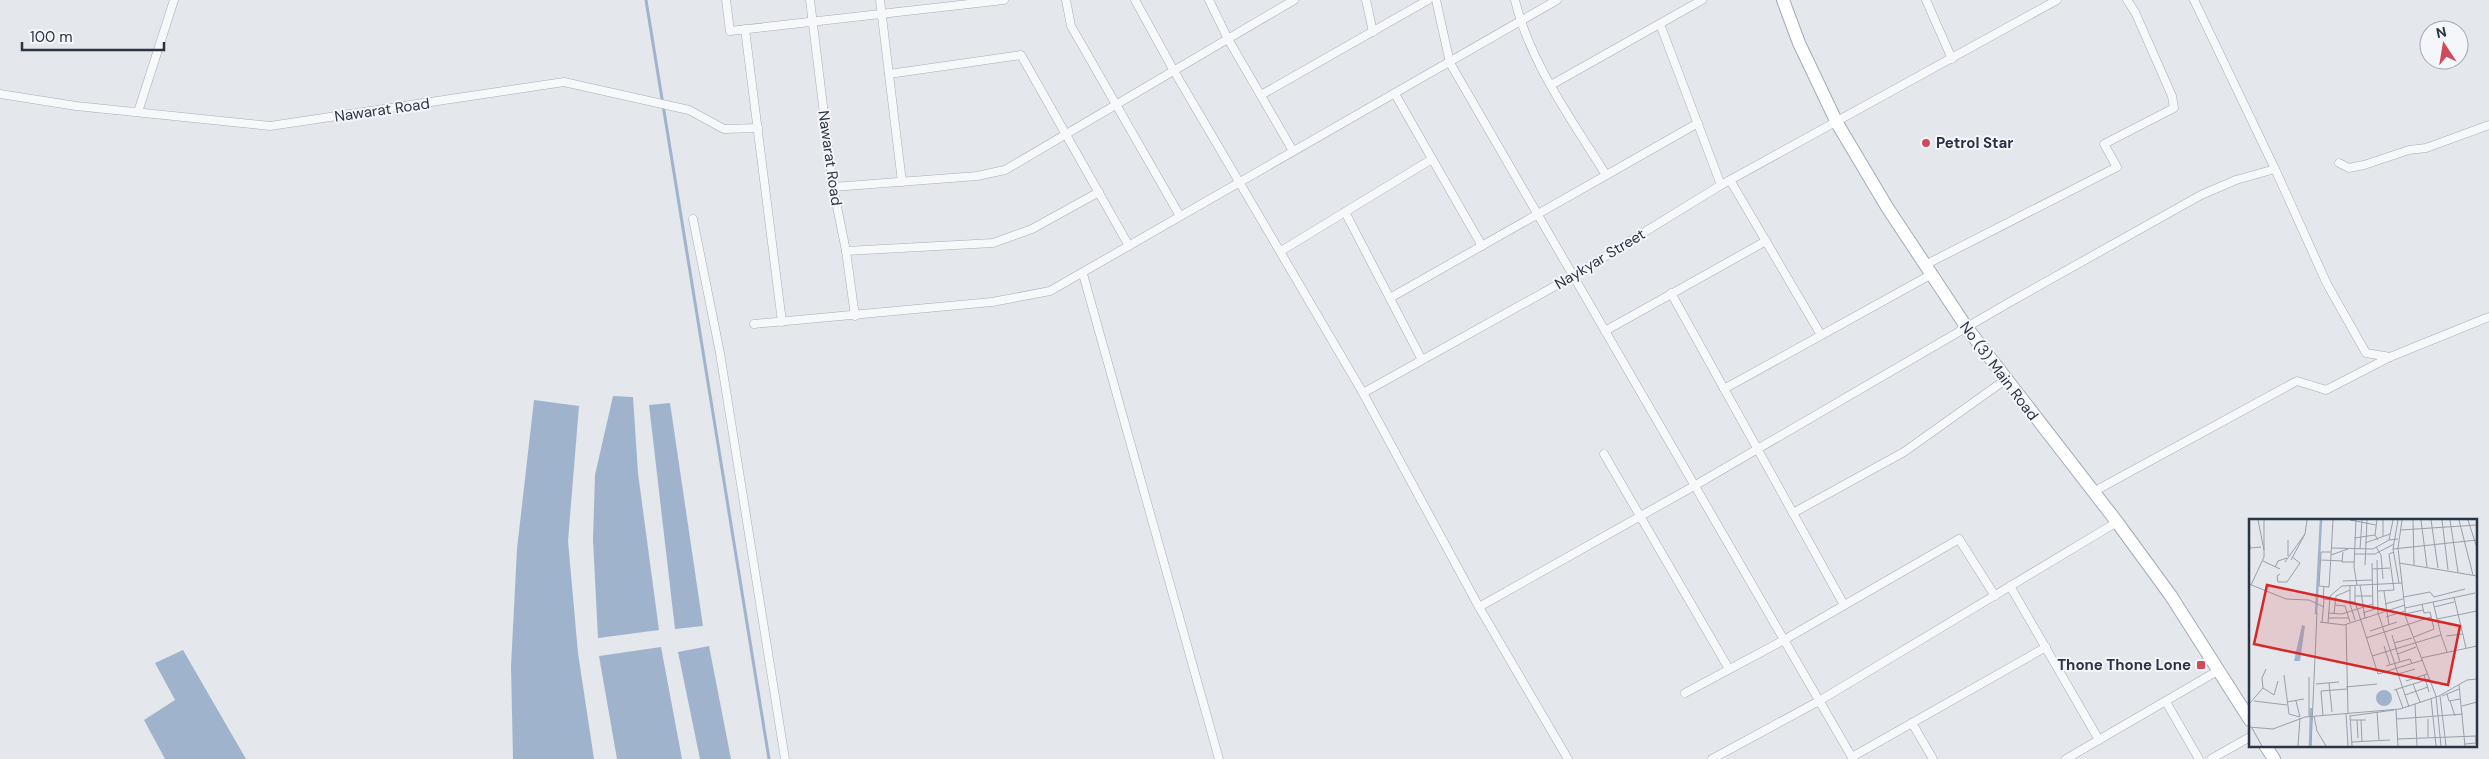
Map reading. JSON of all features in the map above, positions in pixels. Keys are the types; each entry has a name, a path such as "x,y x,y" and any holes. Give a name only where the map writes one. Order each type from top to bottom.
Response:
{"main road":[{"name":"No (3) Main Road","path":"1783,0 1799,43 1837,123 1887,207 1967,328 2005,380 2117,522 2171,596 2249,718"},
{"path":"2267,746 2274,759"}],"street":[{"path":"138,112 174,0"},
{"path":"726,0 730,31 1004,0"},
{"name":"Nawarat Road","path":"810,0 832,187 846,251 855,316"},
{"path":"880,0 902,182"},
{"path":"1066,0 1071,26 1180,216"},
{"path":"1135,0 1238,183 1281,251 1363,394 1479,607 1568,759"},
{"path":"1209,0 1228,39 1293,151"},
{"path":"832,187 977,176 1005,170 1294,0"},
{"path":"1366,0 1373,32"},
{"path":"1261,95 1428,0"},
{"path":"1436,0 1450,63 1852,758 2046,647"},
{"path":"1515,0 1520,21 1551,85 1606,175"},
{"path":"754,324 855,316 1024,297 1050,291 1084,274 1180,216 1557,0"},
{"path":"1551,85 1702,0"},
{"path":"1926,0 1952,59"},
{"name":"Naykyar Street","path":"1363,394 1573,276 1721,185 2058,0"},
{"path":"1724,389 1821,335 1929,270 2117,167 2104,144 2174,108 2172,96 2135,12 2127,0"},
{"path":"2194,0 2275,169 2327,284 2366,353 2390,356"},
{"path":"1660,24 1721,185"},
{"path":"746,29 782,322"},
{"path":"889,74 1021,55 1129,246"},
{"name":"Nawarat Road","path":"0,94 138,112 270,126 564,82 688,110 724,129 758,128"},
{"path":"1395,94 1482,246"},
{"path":"1390,298 1698,123"},
{"path":"2339,163 2350,168 2364,165 2409,150 2426,148 2489,126"},
{"path":"1281,251 1432,159"},
{"path":"1479,607 1694,486 2010,302 2200,196 2236,180 2275,169"},
{"path":"1730,180 1821,335"},
{"path":"846,251 993,243 1032,229 1098,192"},
{"path":"1345,212 1422,360"},
{"path":"693,219 720,353 785,759"},
{"path":"1605,331 1766,241"},
{"path":"1084,274 1219,759"},
{"path":"1671,293 1844,605"},
{"path":"2093,492 2297,381 2326,390 2390,356 2489,317"},
{"path":"1793,514 1904,452 2005,380"},
{"path":"1604,454 1729,669"},
{"path":"1712,759 1819,701 2117,522"},
{"path":"1685,693 1784,640 1959,539 1995,596"},
{"path":"2010,586 2099,740"},
{"path":"2066,759 2219,670"},
{"path":"2166,702 2199,759"},
{"path":"1912,723 1933,759"},
{"path":"2211,759 2249,738"}],"water":[{"path":"613,396 633,397 638,473 659,630 598,638 593,540 595,475"},
{"path":"534,400 579,406 568,541 578,653 594,759 513,759 511,666 517,549"},
{"path":"670,403 703,626 675,629 649,405"},
{"path":"709,646 731,759 700,759 678,652"},
{"path":"661,647 682,759 617,759 599,656"},
{"path":"183,650 246,759 165,759 144,720 175,700 155,663"}],"waterway":[{"path":"646,0 769,759"}],"place":[{"name":"Petrol Star","path":"1926,143"},
{"name":"Thone Thone Lone","path":"2201,665"}]}
